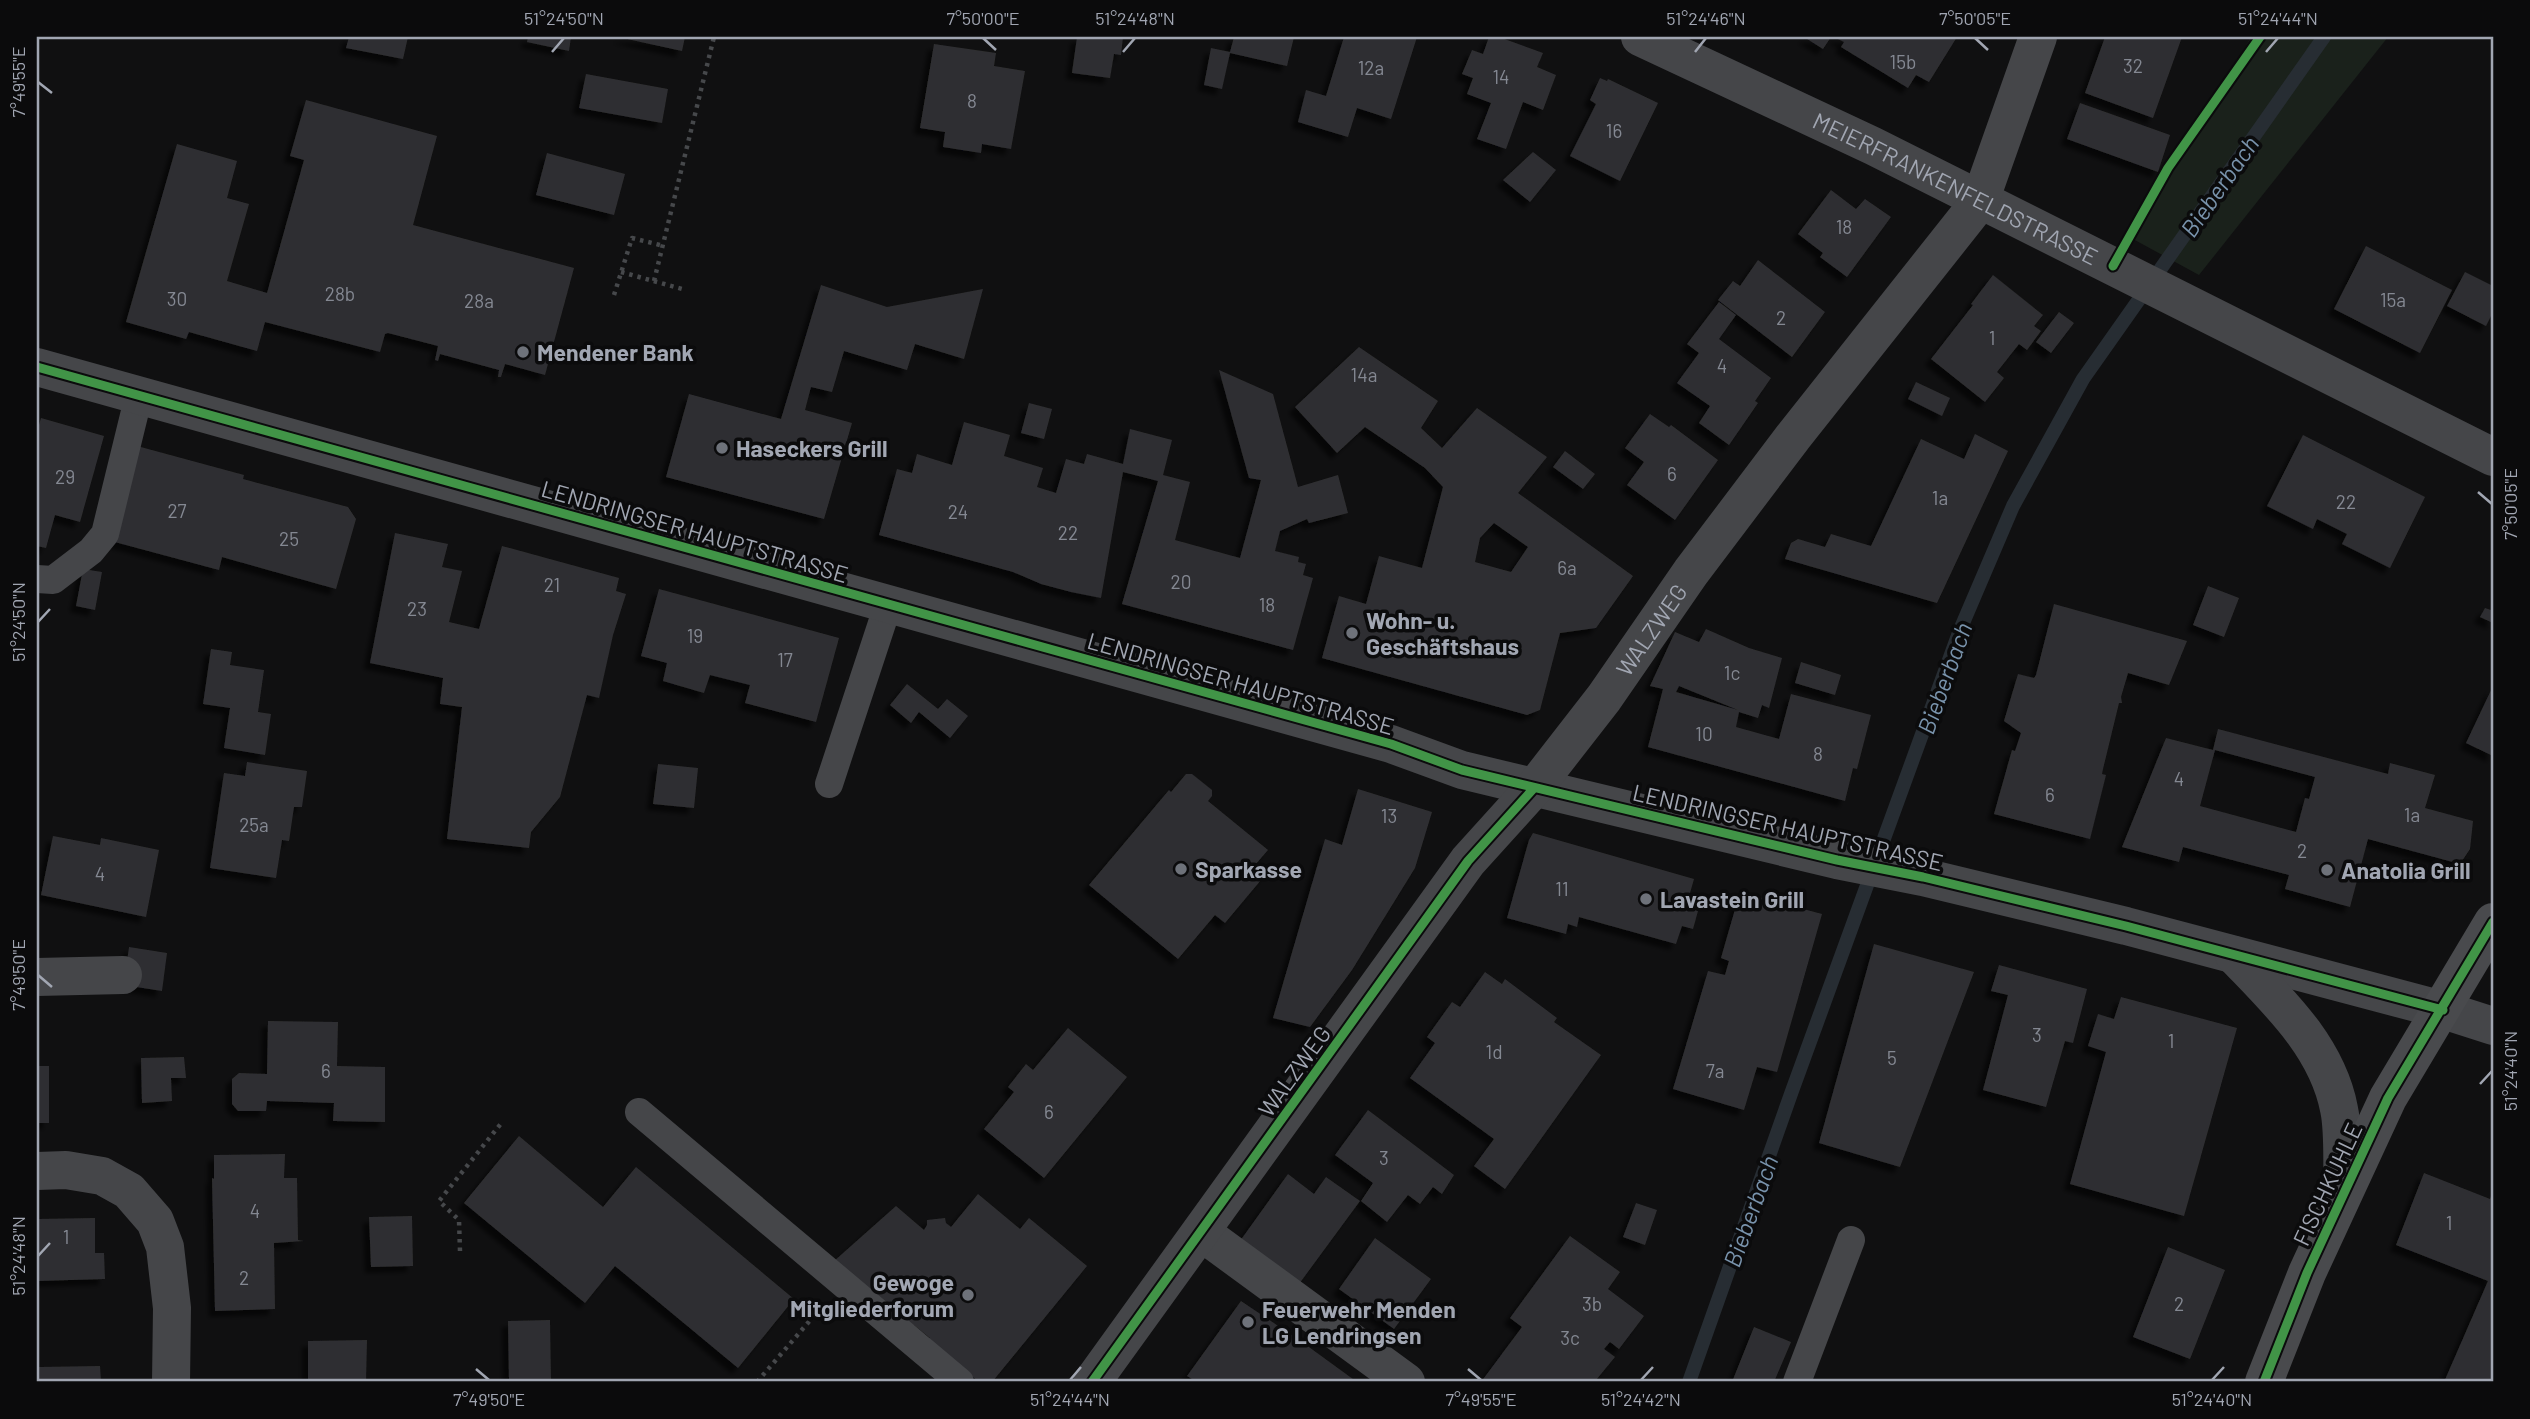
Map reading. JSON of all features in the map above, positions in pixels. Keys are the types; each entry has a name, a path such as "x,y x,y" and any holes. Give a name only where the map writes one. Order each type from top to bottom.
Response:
{"main road":[{"name":"FISCHKUHLE","path":"2264,1382 2307,1273 2388,1098 2443,1010 2493,922"}],"street":[{"name":"MEIERFRANKENFELDSTRASSE","path":"1640,37 1873,146 2493,457"},
{"name":"WALZWEG","path":"1091,1382 1468,861 1534,788 1604,698 1691,572 1980,201 2038,37"},
{"name":"LENDRINGSER HAUPTSTRASSE","path":"37,367 1391,744 1462,770 2126,926 2443,1010 2493,1026"},
{"path":"2234,955 2284,1007 2320,1055 2340,1109 2342,1195"},
{"path":"37,977 123,975"},
{"path":"37,1171 66,1170 102,1176 129,1191 155,1221 165,1247 172,1308 172,1382"},
{"path":"1202,1232 1406,1382"}],"lane":[{"path":"37,579 53,580 91,551 105,534 139,395"},
{"path":"829,785 887,605"},
{"path":"639,1112 960,1382"},
{"path":"1797,1382 1851,1240"}],"path":[{"path":"654,281 713,37"},
{"path":"614,295 632,238 664,246"},
{"path":"621,272 686,290"},
{"path":"460,1251 459,1220 439,1201 503,1121"},
{"path":"757,1382 843,1283"}],"shaded area":[{"path":"2251,37 2388,37 2199,275 2133,239"}],"building":[{"path":"349,37 408,37 403,59 346,48"},
{"path":"528,37 571,37 569,51 527,42"},
{"path":"618,37 685,37 682,51"},
{"path":"1077,37 1123,37 1121,55 1114,54 1110,78 1072,73"},
{"path":"1234,37 1294,37 1287,66 1230,53 1222,89 1204,85 1211,48 1230,52"},
{"path":"1344,37 1417,37 1391,119 1357,108 1348,137 1298,122 1306,90 1326,96"},
{"path":"1489,37 1499,37 1543,53 1537,67 1556,75 1543,110 1523,102 1506,149 1477,139 1491,103 1467,94 1473,78 1462,74 1472,50 1483,54"},
{"path":"1804,37 1831,37 1823,49"},
{"path":"1834,37 1957,37 1929,82 1916,75 1908,88 1841,47 1844,42"},
{"path":"2105,37 2182,37 2153,118 2085,93"},
{"path":"934,44 996,53 994,66 1025,71 1011,149 982,144 981,153 943,147 945,132 920,128"},
{"path":"586,74 668,89 662,123 579,108"},
{"path":"1600,78 1607,81 1608,79 1658,103 1620,181 1570,156 1596,104 1590,100"},
{"path":"306,100 437,136 413,225 574,268 545,375 505,364 501,377 498,377 499,370 440,354 438,361 435,360 438,346 388,333 385,334 380,352 265,322 257,351 189,332 186,339 126,322 177,144 237,161 227,198 249,204 227,281 267,293 304,160 290,156"},
{"path":"2080,103 2170,135 2158,172 2067,139"},
{"path":"1533,152 1556,170 1530,202 1503,180"},
{"path":"547,153 625,174 614,215 536,195"},
{"path":"1831,190 1856,209 1865,199 1891,217 1847,277 1820,257 1823,253 1798,234"},
{"path":"2366,246 2452,290 2420,353 2334,309"},
{"path":"1758,260 1825,312 1792,357 1718,300 1733,281 1740,286"},
{"path":"2465,272 2493,286 2493,312 2486,326 2447,306"},
{"path":"1993,275 2043,315 2034,326 2041,331 2027,350 2019,344 1997,372 2004,378 1985,402 1931,359"},
{"path":"821,285 887,307 983,289 964,359 915,344 907,370 844,351 832,392 811,387 805,410 852,423 824,519 666,477 689,394 781,419"},
{"path":"1719,302 1736,315 1719,339 1771,378 1755,401 1758,403 1729,445 1699,423 1710,406 1677,383 1699,353 1687,344"},
{"path":"2059,312 2074,323 2051,353 2036,342"},
{"path":"1359,347 1438,401 1421,428 1442,448 1477,408 1547,457 1518,493 1633,576 1596,628 1560,633 1540,710 1527,715 1322,658 1339,596 1366,604 1379,556 1422,568 1443,487 1425,468 1365,427 1337,453 1295,407","holes":["1494,523 1528,547 1511,572 1475,562 1480,538"]},
{"path":"1219,370 1273,394 1298,487 1338,475 1348,513 1309,523 1307,519 1280,531 1275,551 1299,557 1298,562 1306,564 1303,575 1313,578 1293,650 1122,604 1158,481 1123,472 1101,598 1041,584 1013,572 879,535 897,469 912,473 917,454 952,465 964,422 1010,435 1004,456 1043,468 1037,487 1056,493 1066,459 1084,464 1087,454 1123,464 1130,429 1172,440 1163,475 1190,482 1175,540 1240,558 1261,480 1249,478"},
{"path":"1916,382 1950,398 1942,416 1908,399"},
{"path":"1029,403 1052,409 1044,439 1021,433"},
{"path":"1650,414 1669,427 1671,425 1718,460 1675,520 1627,485 1644,462 1625,448"},
{"path":"41,418 104,436 80,522 55,515 46,548 37,546 37,432"},
{"path":"1975,434 2008,451 1937,603 1785,559 1791,543 1798,539 1825,547 1831,534 1871,546 1921,439 1964,459"},
{"path":"2303,435 2425,497 2390,568 2342,544 2347,534 2317,519 2313,529 2267,506"},
{"path":"137,446 244,475 243,479 348,507 356,519 336,589 222,557 219,570 111,541"},
{"path":"1565,451 1595,474 1583,489 1553,467"},
{"path":"395,533 448,544 442,567 462,571 449,622 479,629 502,546 619,578 616,591 626,594 613,635 599,698 587,695 560,797 531,832 529,848 447,839 462,707 440,704 443,678 370,663"},
{"path":"83,569 102,572 95,610 76,606"},
{"path":"2208,586 2239,598 2224,637 2193,625"},
{"path":"659,589 839,638 816,722 745,703 750,685 710,675 704,693 663,681 667,663 641,656"},
{"path":"2054,604 2187,641 2169,685 2128,673 2103,769 2102,774 2106,775 2090,839 1994,814 2012,750 2015,751 2021,733 2004,721 2018,674 2034,678 2036,675"},
{"path":"2493,607 2493,623 2480,617 2485,608 2491,610"},
{"path":"1706,629 1749,648 1782,658 1769,708 1762,705 1758,718 1739,712 1736,727 1779,739 1791,694 1871,715 1857,769 1853,768 1845,801 1648,747 1663,689 1650,686 1675,632 1699,642","holes":["1679,686 1738,710 1676,692"]},
{"path":"211,649 232,652 230,665 264,670 258,712 271,714 265,755 224,748 230,708 203,704"},
{"path":"1801,662 1841,675 1835,695 1795,683"},
{"path":"907,684 938,709 947,699 968,716 950,738 919,712 911,723 890,705"},
{"path":"2493,686 2493,756 2466,743"},
{"path":"2218,729 2388,774 2390,763 2435,775 2425,808 2473,821 2470,849 2460,864 2368,839 2350,907 2285,889 2289,875 2183,847 2179,862 2122,847 2166,738 2213,750","holes":["2215,750 2315,777 2309,799 2305,798 2296,832 2200,806"]},
{"path":"247,762 307,771 302,807 294,807 289,841 282,840 276,878 210,868 224,773 245,776"},
{"path":"658,764 698,768 694,808 653,804"},
{"name":"Sparkasse","path":"1186,774 1192,774 1212,790 1208,801 1268,850 1255,865 1266,874 1225,923 1215,915 1178,959 1089,885 1169,790 1171,792"},
{"path":"1358,789 1432,812 1415,868 1352,970 1310,1027 1273,1018 1325,839 1342,845"},
{"path":"1533,833 1694,879 1686,907 1698,911 1693,929 1682,926 1676,944 1579,917 1577,927 1568,924 1566,934 1507,918"},
{"path":"53,836 100,845 101,838 159,850 146,917 41,895"},
{"path":"1740,892 1822,914 1777,1072 1757,1067 1744,1110 1673,1089 1708,971 1725,975 1729,961 1721,958"},
{"path":"1874,944 1974,972 1900,1167 1819,1143"},
{"path":"129,947 167,953 162,991 124,985"},
{"path":"1999,965 2087,989 2073,1043 2065,1041 2046,1107 1983,1090 2008,995 1991,991"},
{"path":"1485,972 1502,984 1505,979 1557,1018 1554,1022 1601,1055 1505,1189 1474,1166 1494,1139 1410,1078 1435,1043 1427,1037 1452,1002 1460,1007"},
{"path":"2121,997 2237,1028 2184,1216 2070,1184 2106,1052 2088,1046 2098,1014 2114,1019"},
{"path":"268,1021 338,1022 337,1066 385,1067 385,1122 333,1121 334,1103 267,1101 266,1111 238,1111 232,1104 232,1079 239,1073 267,1074"},
{"path":"1068,1028 1127,1077 1044,1178 984,1129 1014,1092 1008,1087 1026,1064 1033,1070"},
{"path":"184,1057 186,1078 171,1078 172,1101 142,1103 141,1058"},
{"path":"37,1066 49,1066 49,1123 37,1123"},
{"path":"1368,1110 1454,1175 1442,1194 1433,1187 1420,1204 1408,1195 1387,1222 1361,1201 1373,1183 1335,1155"},
{"path":"519,1136 603,1207 636,1167 794,1299 738,1368 615,1266 585,1303 464,1203"},
{"path":"285,1154 284,1178 297,1178 298,1240 304,1241 274,1243 275,1309 215,1311 212,1178 214,1179 214,1155"},
{"path":"2424,1173 2490,1199 2493,1191 2493,1382 2444,1382 2488,1281 2396,1245"},
{"path":"1288,1174 1314,1194 1326,1177 1360,1201 1299,1284 1240,1241"},
{"name":"Gewoge Mitgliederforum","path":"978,1194 1020,1229 1029,1218 1087,1266 992,1382 979,1382 928,1340 930,1338 914,1325 913,1328 833,1262 896,1206 924,1230 927,1220 945,1218 951,1227"},
{"path":"1636,1203 1657,1210 1645,1245 1623,1237"},
{"path":"412,1216 413,1266 371,1267 369,1217"},
{"path":"95,1218 95,1253 104,1253 105,1279 37,1281 37,1219"},
{"path":"1570,1236 1620,1272 1608,1289 1644,1316 1619,1349 1610,1342 1604,1349 1615,1357 1596,1380 1598,1382 1481,1382 1522,1327 1510,1318"},
{"path":"1375,1238 1431,1279 1394,1329 1339,1289"},
{"path":"2168,1247 2225,1270 2190,1359 2133,1337"},
{"name":"Feuerwehr Menden LG Lendringsen","path":"1241,1301 1357,1382 1197,1382 1187,1376"},
{"path":"550,1320 551,1382 509,1382 508,1321"},
{"path":"1754,1327 1791,1342 1774,1382 1732,1382"},
{"path":"367,1340 366,1382 308,1382 308,1341"},
{"path":"100,1366 101,1382 39,1382 39,1367"}],"waterway":[{"name":"Bieberbach","path":"1689,1382 1960,630 2013,506 2083,379 2324,37"}],"cycle path":[{"path":"2113,266 2168,168 2260,37"},
{"path":"37,367 1391,744 1462,770 2126,926 2443,1010"},
{"path":"1092,1382 1468,861 1534,788"},
{"path":"2264,1382 2307,1273 2388,1098 2493,922"}],"place":[{"name":"Mendener Bank","path":"523,352"},
{"name":"Haseckers Grill","path":"722,448"},
{"name":"Wohn- u. Geschäftshaus","path":"1352,633"},
{"name":"Sparkasse","path":"1181,869"},
{"name":"Anatolia Grill","path":"2327,870"},
{"name":"Lavastein Grill","path":"1646,899"},
{"name":"Gewoge Mitgliederforum","path":"968,1295"},
{"name":"Feuerwehr Menden LG Lendringsen","path":"1248,1322"}]}
